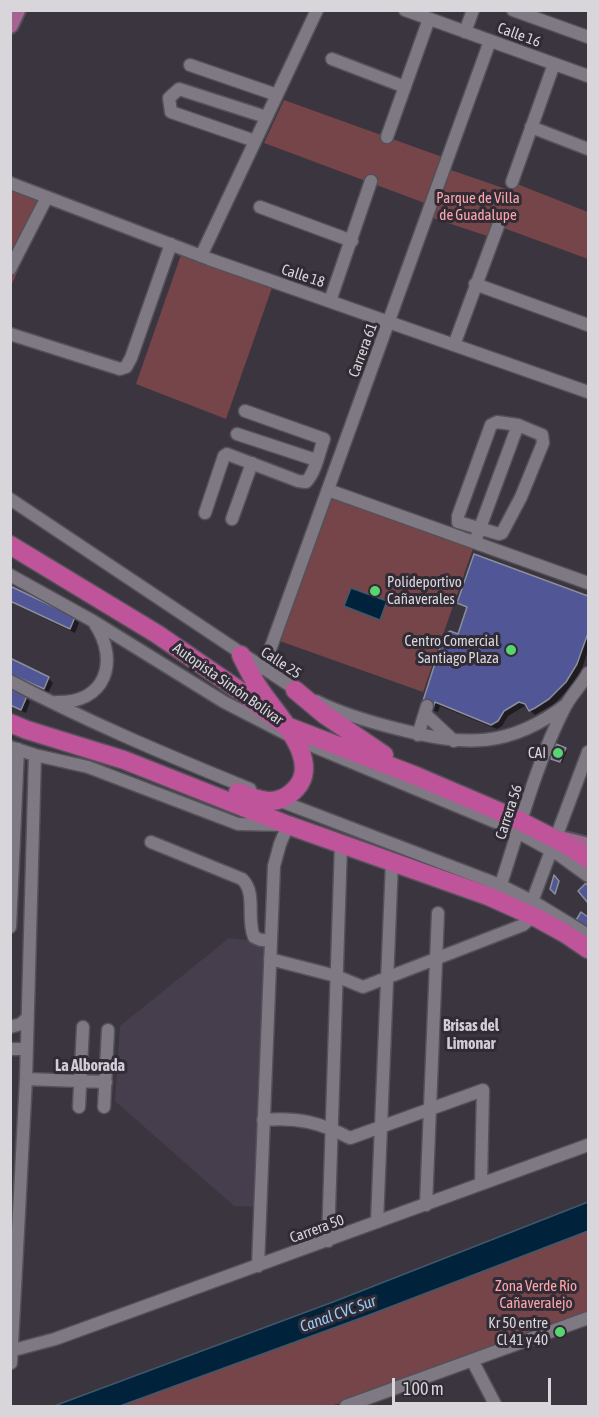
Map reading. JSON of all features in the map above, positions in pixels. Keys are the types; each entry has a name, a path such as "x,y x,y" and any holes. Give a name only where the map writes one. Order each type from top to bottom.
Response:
{"highway":[{"name":"Autopista Simón Bolívar","path":"10,545 157,634 240,691 290,732 416,776 588,859"},
{"path":"124,760 192,774 259,800 278,800 294,791 302,778 303,757 290,732 259,688 241,655"},
{"path":"295,690 357,738 416,776"},
{"path":"10,723 124,760 288,825 392,862 498,893 531,910 588,949"}],"main road":[{"path":"10,25 17,10"},
{"path":"553,844 588,846"}],"street":[{"path":"201,256 317,10"},
{"name":"Calle 16","path":"405,10 588,76"},
{"path":"465,32 473,10"},
{"name":"Calle 16","path":"513,10 588,37"},
{"path":"387,136 429,19"},
{"name":"Carrera 61","path":"263,669 490,41"},
{"path":"332,59 405,87"},
{"path":"512,182 554,64"},
{"path":"190,65 277,95"},
{"path":"255,141 171,112 169,98 179,89 266,117"},
{"path":"531,127 588,149"},
{"path":"330,301 371,181"},
{"name":"Calle 18","path":"10,183 201,256 588,392"},
{"path":"10,269 47,197"},
{"path":"260,207 352,241"},
{"path":"454,345 498,226"},
{"path":"10,334 120,369 126,367 171,244"},
{"path":"475,284 588,325"},
{"path":"245,411 344,446"},
{"path":"497,422 518,425 542,435 543,443 521,497 502,533 480,530 458,522 458,516 491,425 497,422"},
{"path":"475,543 518,425"},
{"path":"237,434 316,460"},
{"path":"205,513 224,456 232,455 298,481 306,482 324,439"},
{"path":"232,519 252,463"},
{"path":"328,490 588,583"},
{"name":"Calle 25","path":"10,499 295,690 370,723 454,741 480,741 518,732 543,720 567,704"},
{"path":"10,575 93,621 224,702 483,817 520,828"},
{"path":"52,702 69,703 80,700 90,694 104,677 108,651 104,638 93,621"},
{"name":"Carrera 56","path":"498,893 536,780 567,704 588,673"},
{"path":"10,681 196,767 498,893"},
{"path":"418,735 426,710 454,741"},
{"path":"10,927 14,748 88,768 238,824 288,825 274,866 258,1266"},
{"path":"270,959 336,976 363,987 523,926 531,910 588,752"},
{"path":"11,1363 26,1079 35,755"},
{"path":"151,842 242,879 250,890 249,923 254,937 271,940"},
{"path":"328,1241 341,844"},
{"path":"553,844 588,876"},
{"path":"377,1222 392,862"},
{"path":"531,910 588,935"},
{"path":"426,1205 438,912"},
{"path":"10,1027 21,1024 27,1018"},
{"path":"80,1107 83,1027"},
{"path":"104,1107 108,1030"},
{"path":"10,1049 26,1048"},
{"path":"26,1079 106,1082"},
{"path":"263,1120 311,1121 332,1128 350,1138 483,1090 481,1184"},
{"name":"Carrera 50","path":"11,1351 55,1339 588,1145"},
{"path":"346,1407 588,1318"},
{"name":"Carrera 50","path":"11,1363 55,1339"},
{"path":"472,1360 496,1407"}],"shaded area":[{"path":"229,938 271,943 261,1207 234,1206 115,1101 120,1026"}],"green space":[{"name":"Parque de Villa de Guadalupe","path":"284,100 448,159 445,168 509,190 512,182 588,212 588,259 498,226 493,238 427,216 430,205 264,143"},
{"path":"11,183 50,198 11,286"},
{"path":"183,249 274,282 226,419 136,384"},
{"name":"Polideportivo Cañaverales","path":"328,490 475,543 423,692 274,639"},
{"name":"Zona Verde Rio Cañaveralejo","path":"588,1231 588,1318 368,1397 329,1406 120,1406 369,1315"}],"water":[{"path":"351,588 387,601 380,620 344,606"},
{"name":"Canal CVC Sur","path":"588,1202 588,1231 369,1315 120,1406 54,1406 333,1302"}],"building":[{"name":"Centro Comercial Santiago Plaza","path":"474,554 588,596 588,633 577,664 566,682 549,699 535,708 529,711 525,704 519,702 504,711 498,721 491,725 435,702 433,708 422,704 444,635 450,631 458,634 467,607 457,603"},
{"path":"10,586 75,617 70,629 10,601"},
{"path":"10,658 49,677 44,689 10,674"},
{"path":"10,689 27,696 21,710 10,705"},
{"name":"CAI","path":"556,744 566,748 560,762 551,759"},
{"path":"554,875 559,881 555,894 550,889"},
{"path":"586,883 588,886 588,903 578,891"},
{"path":"581,912 588,917 588,930 575,922"}],"place":[{"name":"Polideportivo Cañaverales","path":"375,591"},
{"name":"Centro Comercial Santiago Plaza","path":"511,650"},
{"name":"CAI","path":"558,753"},
{"name":"Kr 50 entre Cl 41 y 40","path":"560,1332"}],"district":[{"name":"Brisas del Limonar","path":"471,1035"},
{"name":"La Alborada","path":"90,1066"}]}
